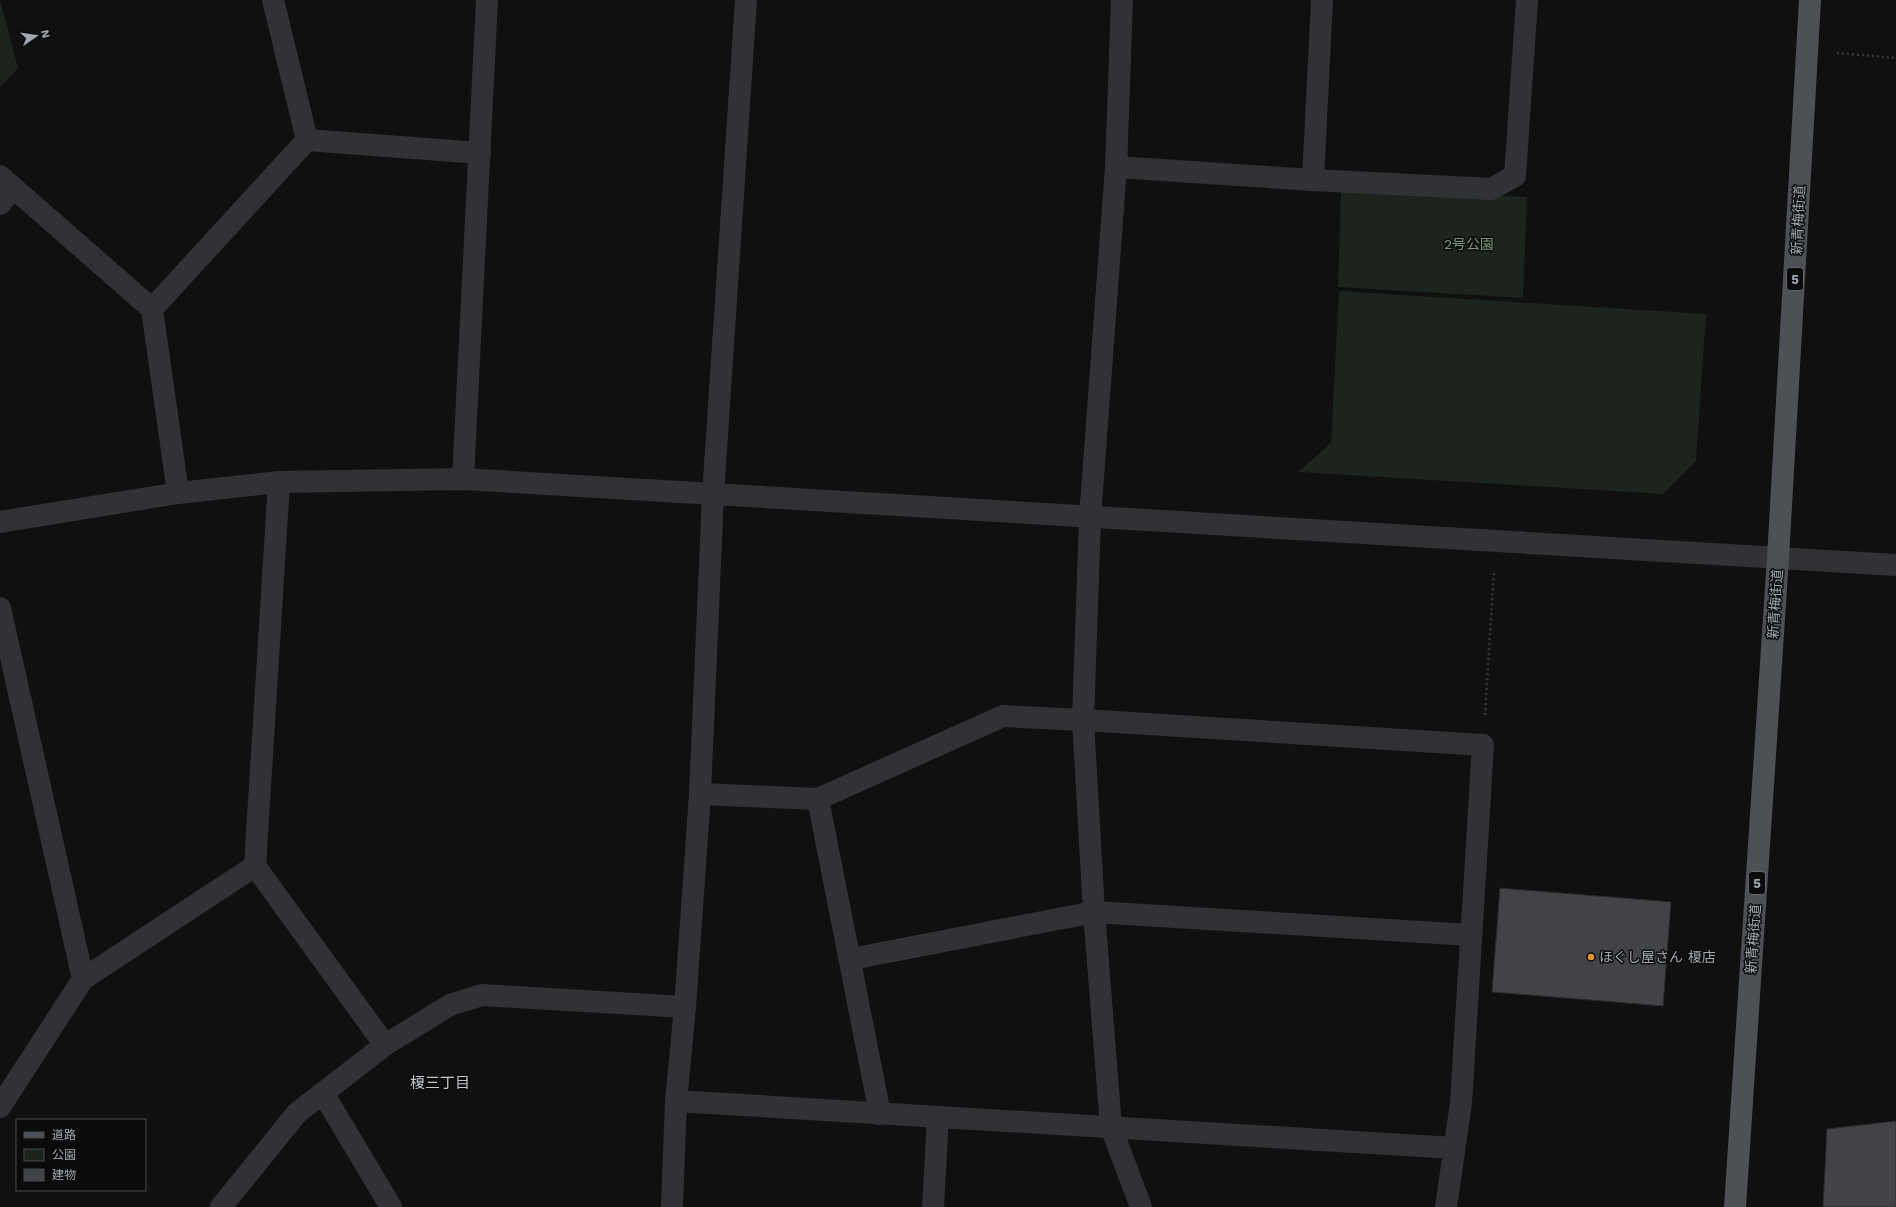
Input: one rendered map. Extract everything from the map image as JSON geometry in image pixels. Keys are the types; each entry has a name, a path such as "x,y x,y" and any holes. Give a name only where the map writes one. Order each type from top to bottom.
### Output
{"main road":[{"name":"新青梅街道","path":"1736,1207 1778,558 1810,0"}],"street":[{"path":"273,0 307,140"},
{"path":"463,479 487,0"},
{"path":"672,1207 676,1101 685,1007 700,794 713,496 746,0"},
{"path":"1122,0 1116,166 1090,518 1083,720 1094,912 1111,1126 1141,1207"},
{"path":"1313,180 1322,0"},
{"path":"1116,166 1313,180 1491,188 1515,176 1526,0"},
{"path":"307,140 480,153"},
{"path":"152,309 307,140"},
{"path":"4,189 152,309 178,492"},
{"path":"0,522 178,492 278,482 463,479 713,496 1896,565"},
{"path":"278,482 255,866 385,1046"},
{"path":"0,608 83,979"},
{"path":"700,794 818,799 1003,716 1483,745 1462,1103 1446,1207"},
{"path":"818,799 851,959 880,1114"},
{"path":"0,1107 83,979 255,866"},
{"path":"851,959 1094,912 1471,936"},
{"path":"221,1207 297,1113 385,1046 450,1005 482,995 685,1007"},
{"path":"323,1093 391,1207"},
{"path":"676,1101 880,1114 1111,1126 1454,1148"},
{"path":"933,1207 938,1117"}],"path":[{"path":"1808,50 1896,58"},
{"path":"1483,745 1495,541"}],"green space":[{"path":"0,0 18,68 0,87"},
{"name":"2号公園","path":"1341,188 1527,197 1523,298 1338,287"},
{"path":"1339,291 1706,314 1696,461 1663,494 1298,472 1331,443"}],"building":[{"path":"1500,888 1671,902 1663,1006 1492,992"},
{"path":"1896,1121 1896,1207 1823,1207 1827,1129"}],"place":[{"name":"ほぐし屋さん 榎店","path":"1591,957"}],"district":[{"name":"榎三丁目","path":"440,1083"}]}
